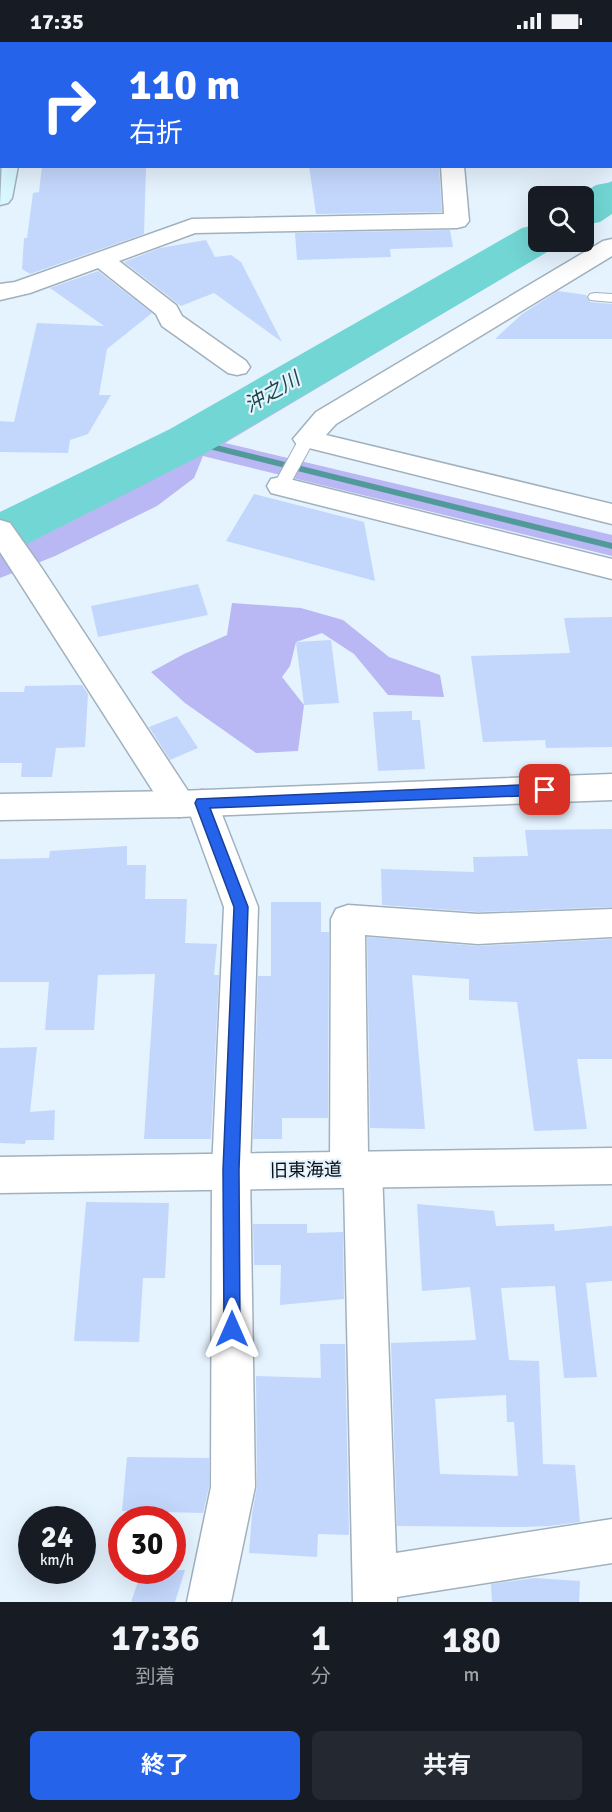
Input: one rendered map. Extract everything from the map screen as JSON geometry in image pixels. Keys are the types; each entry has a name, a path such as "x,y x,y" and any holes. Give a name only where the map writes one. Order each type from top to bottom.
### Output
{"main road":[{"path":"0,198 7,168"}],"street":[{"path":"0,292 21,288 192,226 457,221 452,168"},
{"path":"611,247 326,418 303,447 612,514"},
{"path":"102,259 166,310 171,320 237,367"},
{"path":"283,482 612,568"},
{"path":"0,530 190,803 241,907 231,1170 233,1487 209,1602"},
{"path":"0,807 190,803 612,787"},
{"path":"612,923 478,929 348,919 374,1590 612,1541"},
{"name":"旧東海道","path":"0,1175 612,1166"}],"lane":[{"path":"595,297 612,298"},
{"path":"283,482 303,447"}],"shaded area":[{"path":"612,181 612,212 594,223 594,192"},
{"path":"528,230 528,252 546,252 225,443 612,535 612,556 203,456 194,478 157,506 55,556 0,578 0,515 65,491 250,394"},
{"path":"232,603 301,608 343,620 389,657 440,675 444,697 388,695 354,654 322,633 296,642 290,666 282,677 304,705 298,751 256,753 185,703 151,672 227,635"}],"building":[{"path":"42,168 146,168 144,234 30,274 22,269 24,238 27,238 33,193 39,192"},
{"path":"309,168 439,168 442,212 316,214"},
{"path":"450,230 453,247 390,249 391,257 297,260 295,233"},
{"path":"206,240 215,257 231,255 241,262 282,342 214,293 181,306 124,262 160,248"},
{"path":"98,271 152,313 107,349 99,395 111,395 88,434 70,440 68,453 0,452 0,421 14,422 37,323 104,326 50,288"},
{"path":"558,291 586,295 590,302 612,304 612,339 495,339 522,314"},
{"path":"254,494 364,522 375,581 226,541"},
{"path":"198,584 208,615 98,637 91,606"},
{"path":"612,617 612,747 546,748 545,740 483,742 471,656 570,653 564,618"},
{"path":"331,640 339,703 304,705 296,642"},
{"path":"82,685 88,694 85,747 56,748 52,777 21,777 22,763 0,763 0,692 24,692 25,686"},
{"path":"412,711 412,720 420,720 425,769 378,771 373,712"},
{"path":"177,716 198,748 170,760 149,727"},
{"path":"612,829 612,907 478,912 382,905 381,869 474,872 473,857 528,856 525,830"},
{"path":"127,846 127,865 146,865 145,899 187,899 185,943 217,944 214,975 219,975 211,1139 144,1139 155,974 98,975 94,1030 45,1030 49,982 0,982 0,859 49,858 50,851"},
{"path":"271,902 321,902 321,932 329,932 328,1118 282,1118 282,1139 253,1139 258,976 271,976"},
{"path":"367,937 478,946 612,939 612,1059 577,1059 587,1129 534,1131 517,1002 469,1000 469,979 412,975 425,1129 370,1128"},
{"path":"37,1047 30,1112 55,1110 54,1140 26,1140 25,1144 0,1143 0,1048"},
{"path":"86,1202 169,1203 165,1278 143,1278 139,1342 74,1341"},
{"path":"417,1204 494,1211 496,1226 554,1224 555,1231 612,1226 612,1281 586,1283 597,1377 564,1378 555,1286 501,1288 509,1360 539,1361 543,1464 575,1465 580,1522 522,1527 397,1526 391,1343 476,1340 470,1287 422,1291","holes":["506,1395 507,1422 514,1422 518,1476 440,1474 435,1399"]},
{"path":"253,1224 307,1224 307,1233 343,1232 344,1299 280,1305 281,1265 254,1265"},
{"path":"320,1344 345,1344 349,1535 318,1534 317,1557 249,1553 257,1487 256,1376 321,1378"},
{"path":"127,1457 209,1458 209,1487 203,1513 186,1513 186,1506 122,1506"},
{"path":"534,1578 580,1581 579,1602 492,1602 491,1584"},
{"path":"137,1584 181,1584 175,1602 131,1602"}],"waterway":[{"name":"沖之川","path":"594,206 612,195"},
{"name":"沖之川","path":"0,535 188,441 528,244"},
{"path":"188,441 612,546"}],"route":[{"path":"232,1329 231,1170 241,907 202,803 545,790"}]}
